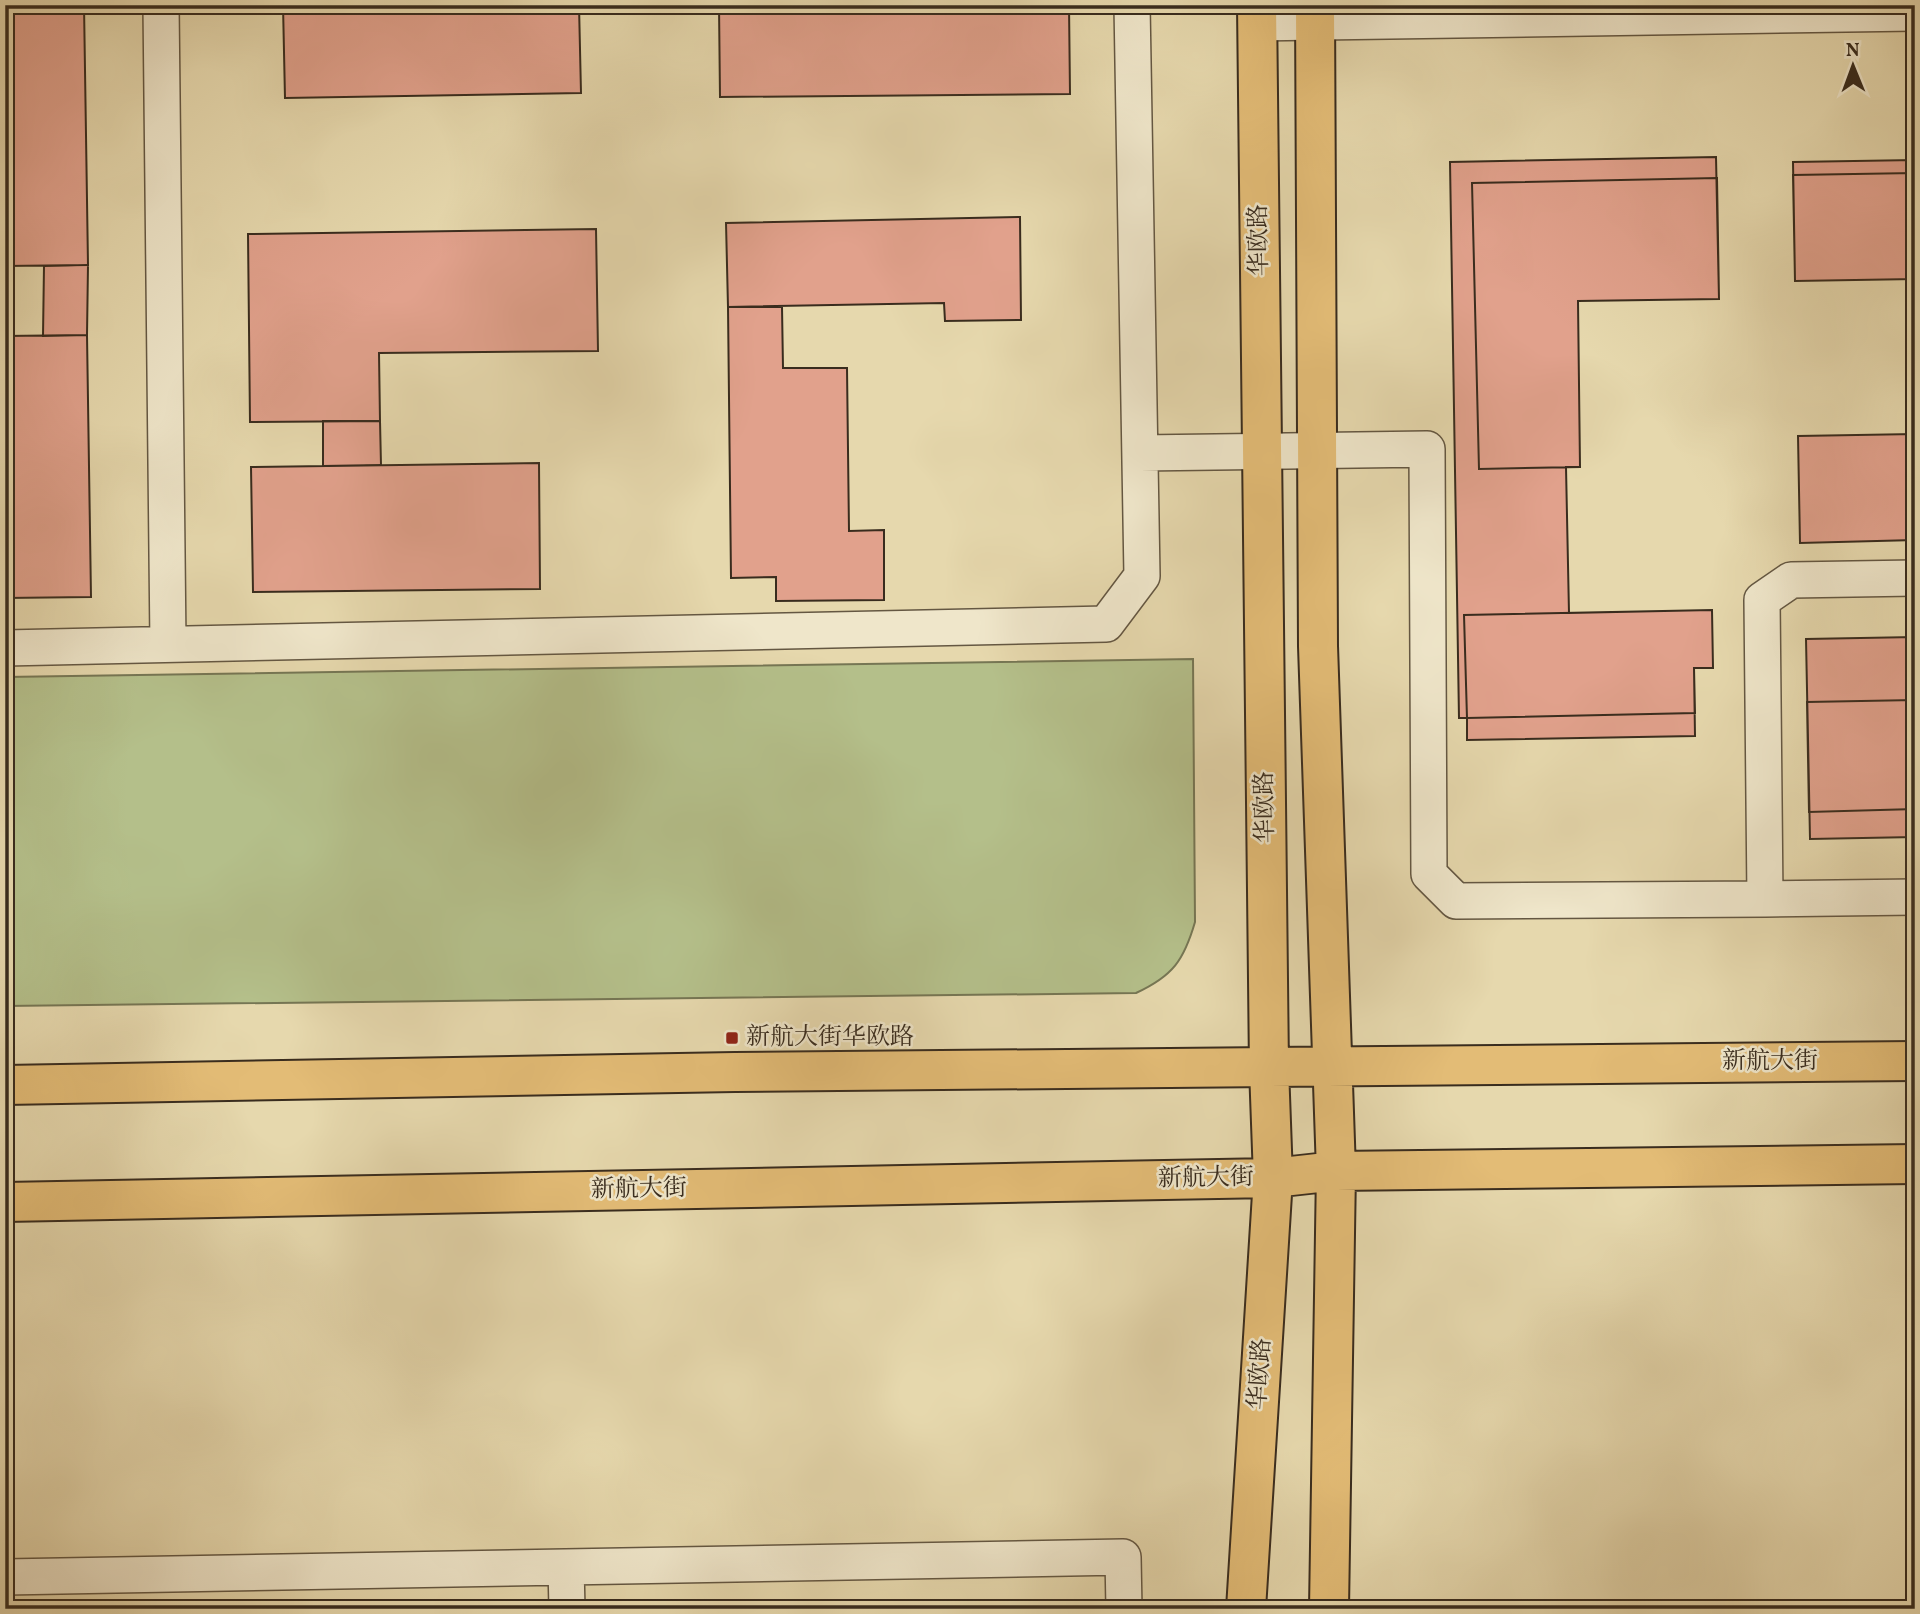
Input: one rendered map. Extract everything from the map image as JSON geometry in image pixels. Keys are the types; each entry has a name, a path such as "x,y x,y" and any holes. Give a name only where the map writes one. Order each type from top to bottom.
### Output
{"main road":[{"name":"华欧路","path":"1246,1609 1273,1178 1269,1068 1257,14"},
{"path":"1315,14 1318,646 1336,1171 1329,1609"},
{"name":"新航大街","path":"1269,1068 1332,1065 1915,1061"},
{"path":"5,1085 707,1073 1269,1068"},
{"path":"1336,1171 1915,1164"},
{"name":"新航大街","path":"5,1202 1273,1178 1336,1171"}],"street":[{"path":"161,5 168,644"},
{"path":"5,648 1106,624 1142,576 1132,5"},
{"path":"1257,14 1915,13"},
{"path":"1140,453 1427,449 1429,874 1456,901 1915,897"},
{"path":"1765,899 1762,600 1791,580 1915,578"},
{"path":"5,1577 1123,1557 1124,1609"},
{"path":"566,1567 567,1609"}],"green space":[{"path":"1193,659 1195,922 1186,947 1175,965 1159,980 1136,993 5,1006 5,677"}],"building":[{"path":"5,5 84,5 88,265 5,266"},
{"path":"283,5 579,5 581,93 285,98"},
{"path":"719,5 1069,5 1070,94 720,97"},
{"path":"1716,157 1719,299 1578,301 1580,467 1566,467 1569,613 1712,610 1713,668 1694,668 1695,736 1467,740 1467,718 1459,718 1450,162"},
{"path":"1915,160 1915,279 1795,281 1793,162"},
{"path":"1915,173 1915,279 1795,281 1793,175"},
{"path":"1717,178 1719,299 1578,301 1580,467 1479,469 1472,183"},
{"path":"1020,217 1021,320 945,321 944,303 728,307 726,223"},
{"path":"596,229 598,351 379,353 380,421 250,422 248,234"},
{"path":"88,265 87,335 43,336 44,266"},
{"path":"728,307 782,307 783,368 847,368 849,531 884,530 884,600 776,601 776,577 731,578"},
{"path":"87,335 91,597 5,598 5,336"},
{"path":"323,421 380,421 381,465 323,466"},
{"path":"1915,434 1915,540 1800,543 1798,436"},
{"path":"539,463 540,589 253,592 251,467"},
{"path":"1712,610 1713,668 1694,668 1695,713 1467,718 1464,615"},
{"path":"1915,637 1915,837 1810,839 1806,639"},
{"path":"1915,700 1915,809 1809,812 1807,702"}],"place":[{"name":"新航大街华欧路","path":"732,1038"}]}
